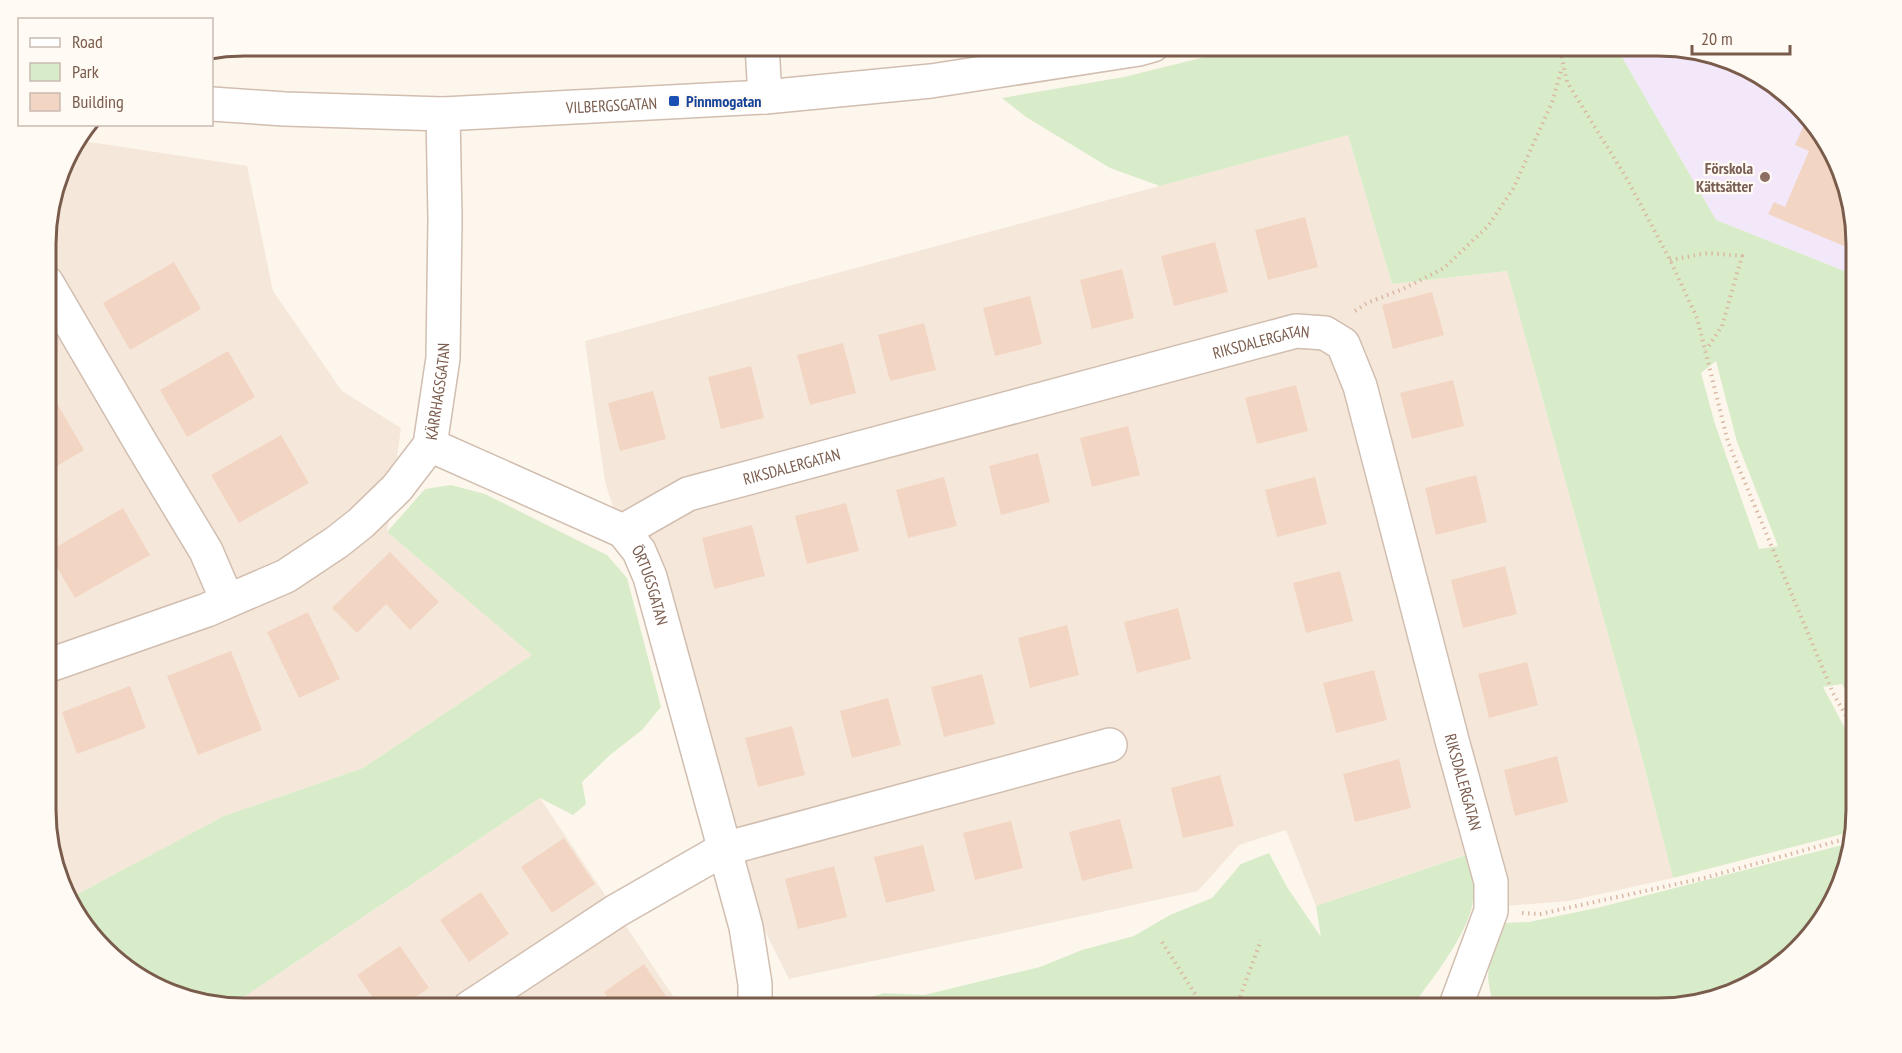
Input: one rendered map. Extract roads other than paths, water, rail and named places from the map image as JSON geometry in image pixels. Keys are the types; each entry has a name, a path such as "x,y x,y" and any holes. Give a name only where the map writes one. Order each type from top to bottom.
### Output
{"street":[{"path":"763,56 765,97"},
{"name":"VILBERGSGATAN","path":"213,104 285,109 443,114 765,97 931,81 1095,56"},
{"name":"KÄRRHAGSGATAN","path":"56,663 207,610 286,576 362,523 397,488 430,445 443,357 445,219 443,114"},
{"path":"56,298 206,550 227,600"},
{"name":"RIKSDALERGATAN","path":"622,531 688,494 1296,331 1325,333 1343,344 1360,386 1491,882 1491,911 1459,997"},
{"name":"ÖRTUGSGATAN","path":"430,445 622,531 639,551 650,577 746,927 756,998"},
{"path":"485,998 616,911 724,849 1110,745"}],"place":[{"name":"Pinnmogatan","path":"674,101"},
{"name":"Förskola Kättsätter","path":"1765,177"}]}
